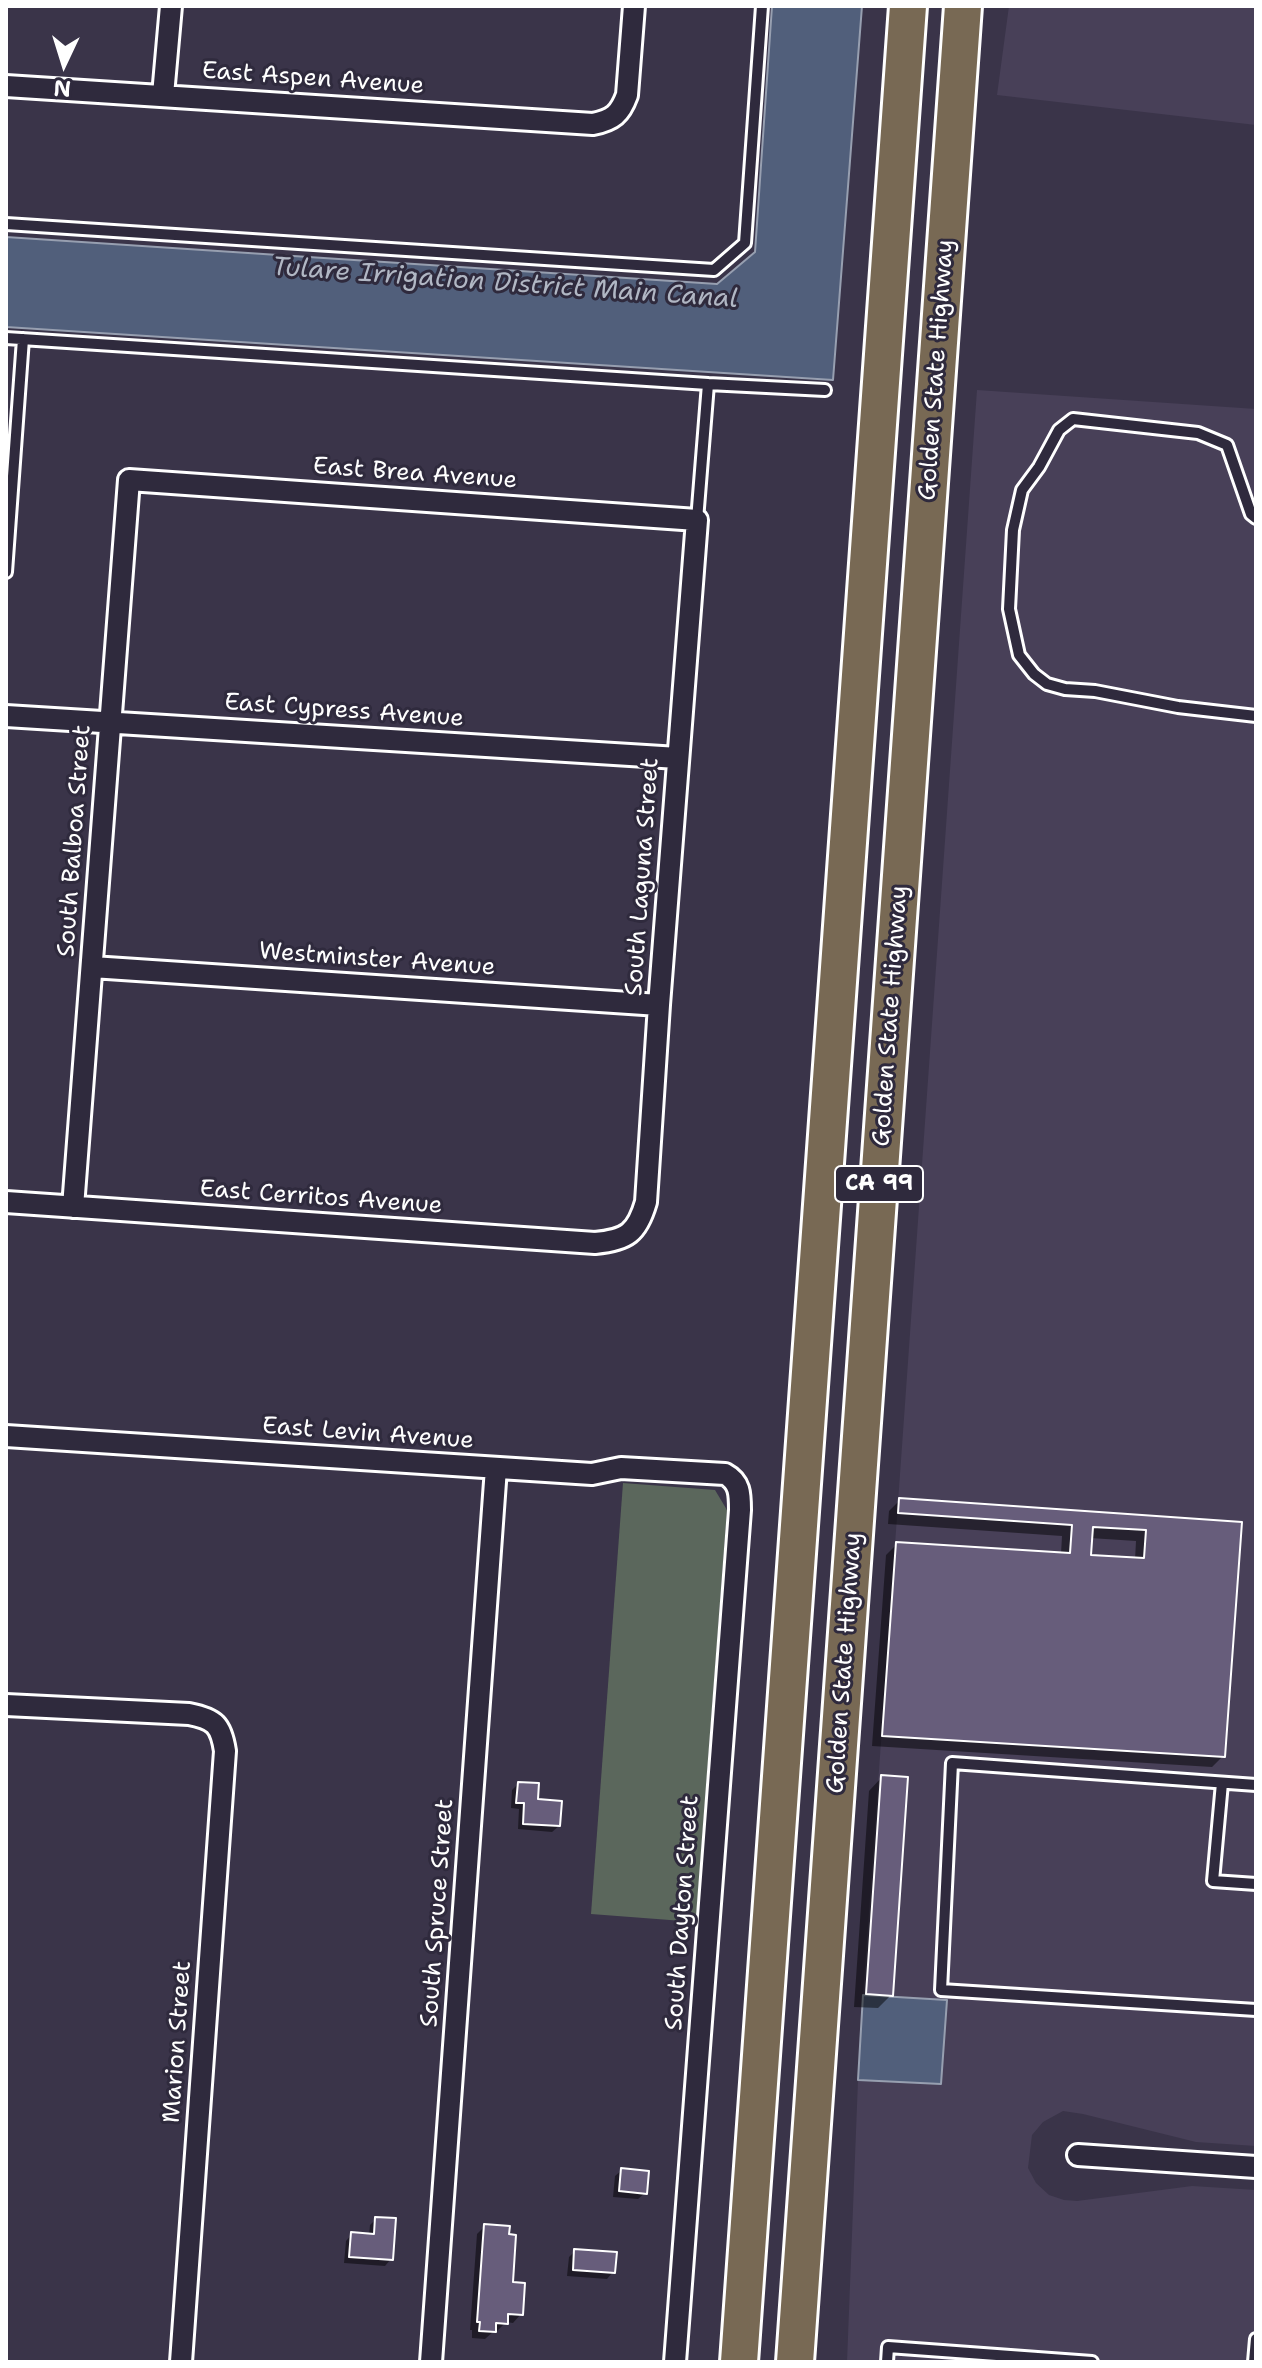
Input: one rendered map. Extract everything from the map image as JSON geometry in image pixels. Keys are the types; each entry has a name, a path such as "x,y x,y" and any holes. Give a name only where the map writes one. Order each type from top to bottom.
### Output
{"highway":[{"name":"CA 99","path":"739,2362 908,6"},
{"name":"Golden State Highway","path":"795,2362 963,6"}],"street":[{"path":"163,95 171,6"},
{"name":"East Aspen Avenue","path":"6,86 593,124 615,118 623,108 627,95 634,6"},
{"name":"East Brea Avenue","path":"129,480 697,520"},
{"name":"South Balboa Street","path":"73,1207 129,480"},
{"name":"South Laguna Street","path":"630,1234 641,1219 646,1202 697,520"},
{"name":"East Cypress Avenue","path":"6,716 678,758"},
{"name":"Westminster Avenue","path":"92,967 659,1005"},
{"name":"East Cerritos Avenue","path":"6,1202 595,1243 616,1241 630,1234"},
{"name":"East Levin Avenue","path":"6,1436 592,1474 621,1468 725,1474"},
{"name":"South Spruce Street","path":"431,2362 496,1468"},
{"name":"South Dayton Street","path":"675,2362 740,1510 738,1486 733,1478 725,1474"},
{"name":"Marion Street","path":"6,1705 189,1714 207,1717 219,1726 225,1751 181,2362"},
{"path":"1078,2155 1256,2167"}],"lane":[{"path":"6,224 714,270 745,243 762,6"},
{"path":"6,338 825,390"},
{"path":"6,572 23,339"},
{"path":"697,520 708,384"},
{"path":"1256,518 1251,514 1227,445 1198,433 1073,419 1059,430 1022,490 1013,530 1009,609 1019,655 1034,674 1047,684 1178,707 1256,716"},
{"path":"1256,1785 952,1763 941,1990 1256,2010"},
{"path":"1222,1783 1213,1881 1256,1884"},
{"path":"1254,2362 1256,2339"},
{"path":"887,2362 888,2347 960,2357 1092,2362"}],"shaded area":[{"path":"1009,6 1256,6 1256,125 997,95"},
{"path":"977,390 1256,409 1256,2146 1196,2142 1063,2111 1043,2122 1032,2135 1028,2168 1036,2183 1049,2195 1064,2200 1077,2201 1192,2186 1256,2190 1256,2362 847,2362 858,2080 940,2084 947,2001 863,1995"}],"green space":[{"path":"623,1483 715,1490 727,1510 696,1922 591,1914"}],"water":[{"name":"Tulare Irrigation District Main Canal","path":"772,6 862,6 833,380 6,327 6,237 717,284 755,252"},
{"path":"863,1995 947,2000 941,2084 858,2080"}],"building":[{"path":"899,1498 1242,1522 1225,1757 882,1736 896,1542 1070,1553 1072,1525 898,1513","holes":["1093,1527 1146,1530 1144,1558 1091,1555"]},
{"path":"881,1775 908,1777 893,1996 866,1994"},
{"path":"518,1782 539,1783 538,1799 562,1801 560,1826 523,1824 524,1803 516,1803"},
{"path":"621,2168 649,2171 647,2194 619,2191"},
{"path":"375,2217 396,2218 393,2260 349,2257 351,2232 374,2234"},
{"path":"484,2224 510,2226 509,2234 516,2235 513,2282 525,2283 523,2315 508,2314 508,2324 496,2323 496,2332 479,2331 480,2322 477,2322"},
{"path":"574,2249 617,2252 615,2273 573,2270"}]}
